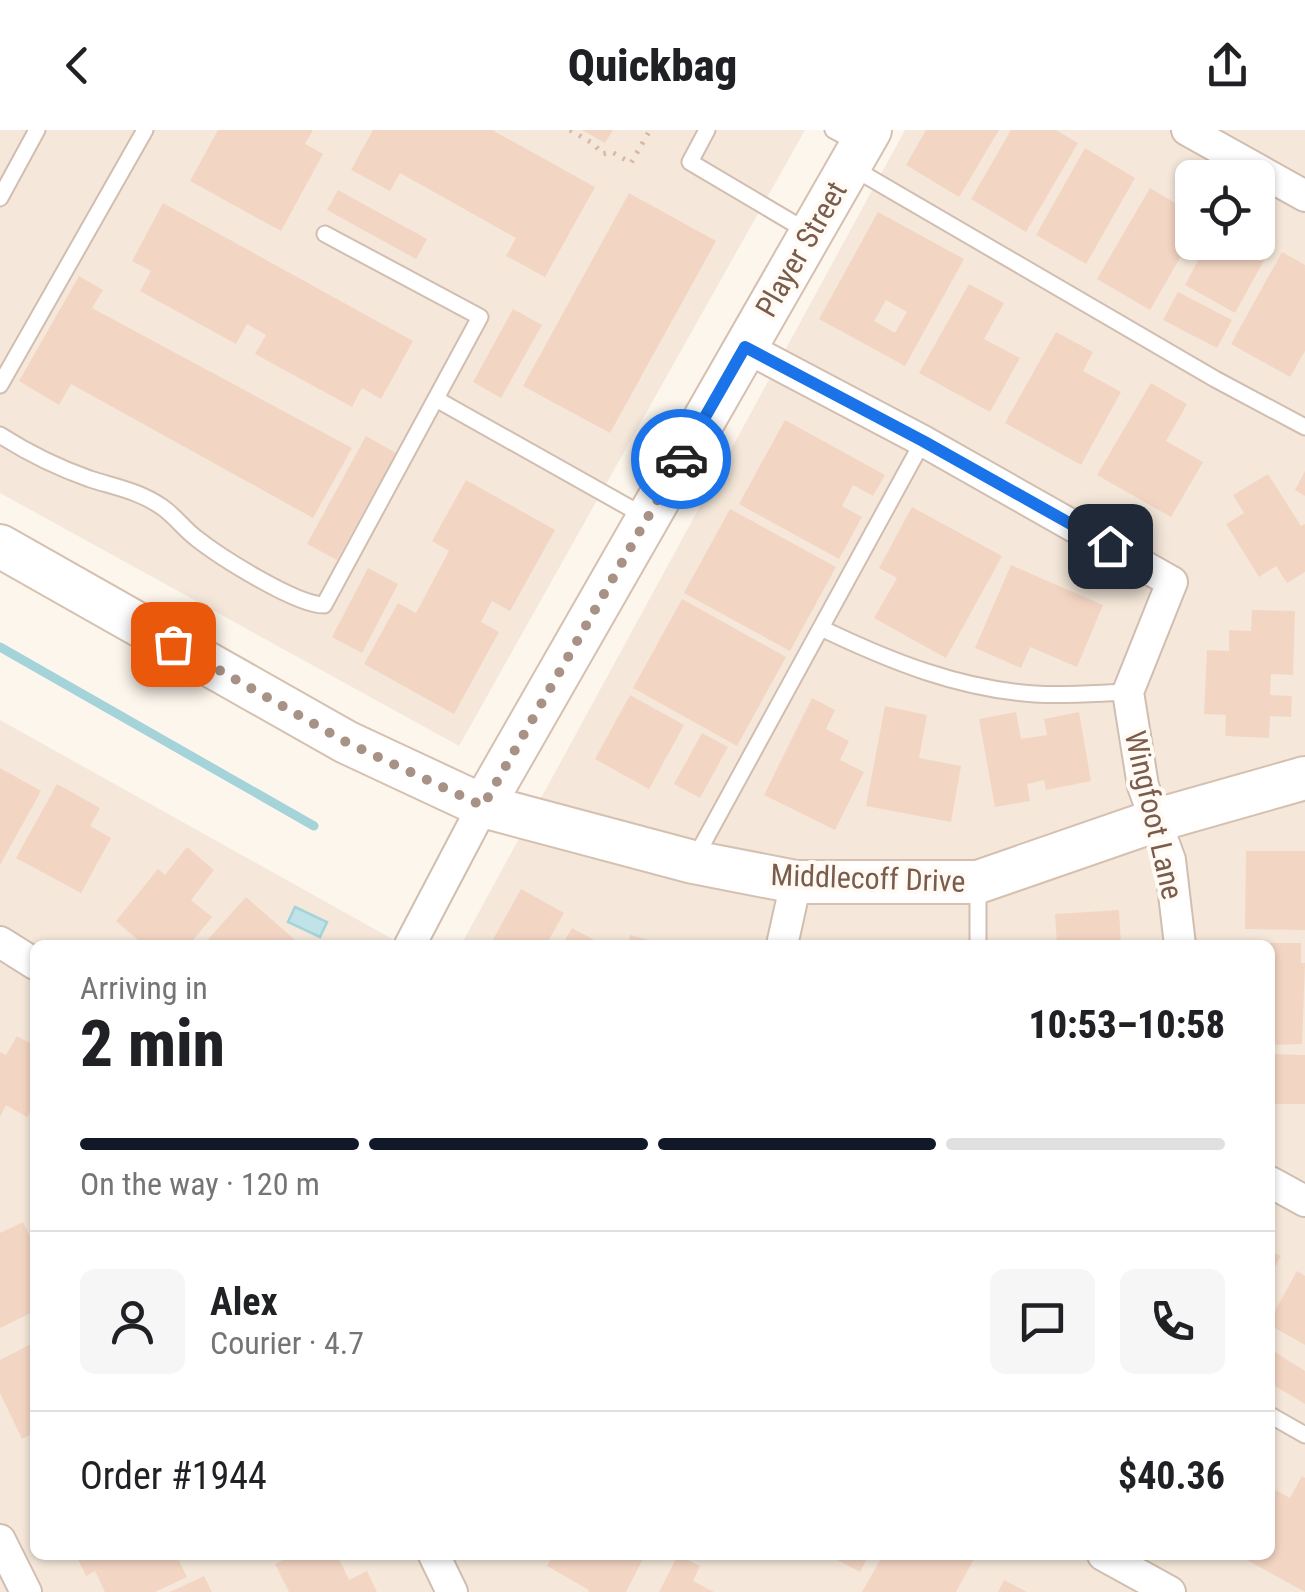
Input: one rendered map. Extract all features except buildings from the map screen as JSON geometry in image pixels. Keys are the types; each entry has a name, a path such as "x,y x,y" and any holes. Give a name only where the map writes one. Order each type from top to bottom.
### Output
{"street":[{"path":"1187,130 1305,196"},
{"name":"Player Street","path":"413,940 483,806 810,233 854,142"},
{"name":"Wingfoot Lane","path":"745,347 923,441 1172,582 1128,692 1143,786 1170,860 1179,940"},
{"name":"Middlecoff Drive","path":"0,546 346,742 483,806 693,862 796,882 978,882 1157,820 1305,778"},
{"path":"783,940 796,882"},
{"path":"0,942 30,961"},
{"path":"1275,1185 1305,1201"},
{"path":"0,1540 26,1592"},
{"path":"436,1560 452,1592"},
{"path":"1110,1560 1150,1587"}],"lane":[{"path":"0,198 37,130"},
{"path":"0,385 144,130"},
{"path":"707,130 690,162 810,233"},
{"path":"854,142 1216,379 1305,427"},
{"path":"0,435 29,453 74,472 135,492 163,508 196,538 294,598 324,605 480,317 325,234"},
{"path":"436,400 648,518"},
{"path":"693,862 923,441"},
{"path":"823,628 896,664 964,683 1035,694 1128,692"},
{"path":"978,882 978,940"},
{"path":"1275,1418 1305,1434"}],"path":[{"path":"570,130 594,144 602,154 612,152 631,163 650,130"}],"shaded area":[{"path":"0,130 805,130 459,746 0,493"},
{"path":"905,130 1305,130 1305,1592 0,1592 0,720 394,940 30,940 30,1560 1275,1560 1275,940 464,940"}],"water":[{"path":"295,907 327,922 320,937 288,922"}],"waterway":[{"path":"0,647 314,826"}],"way so far":[{"path":"173,644 346,742 483,806 681,459"}],"route":[{"path":"681,459 745,347 1110,546"}]}
